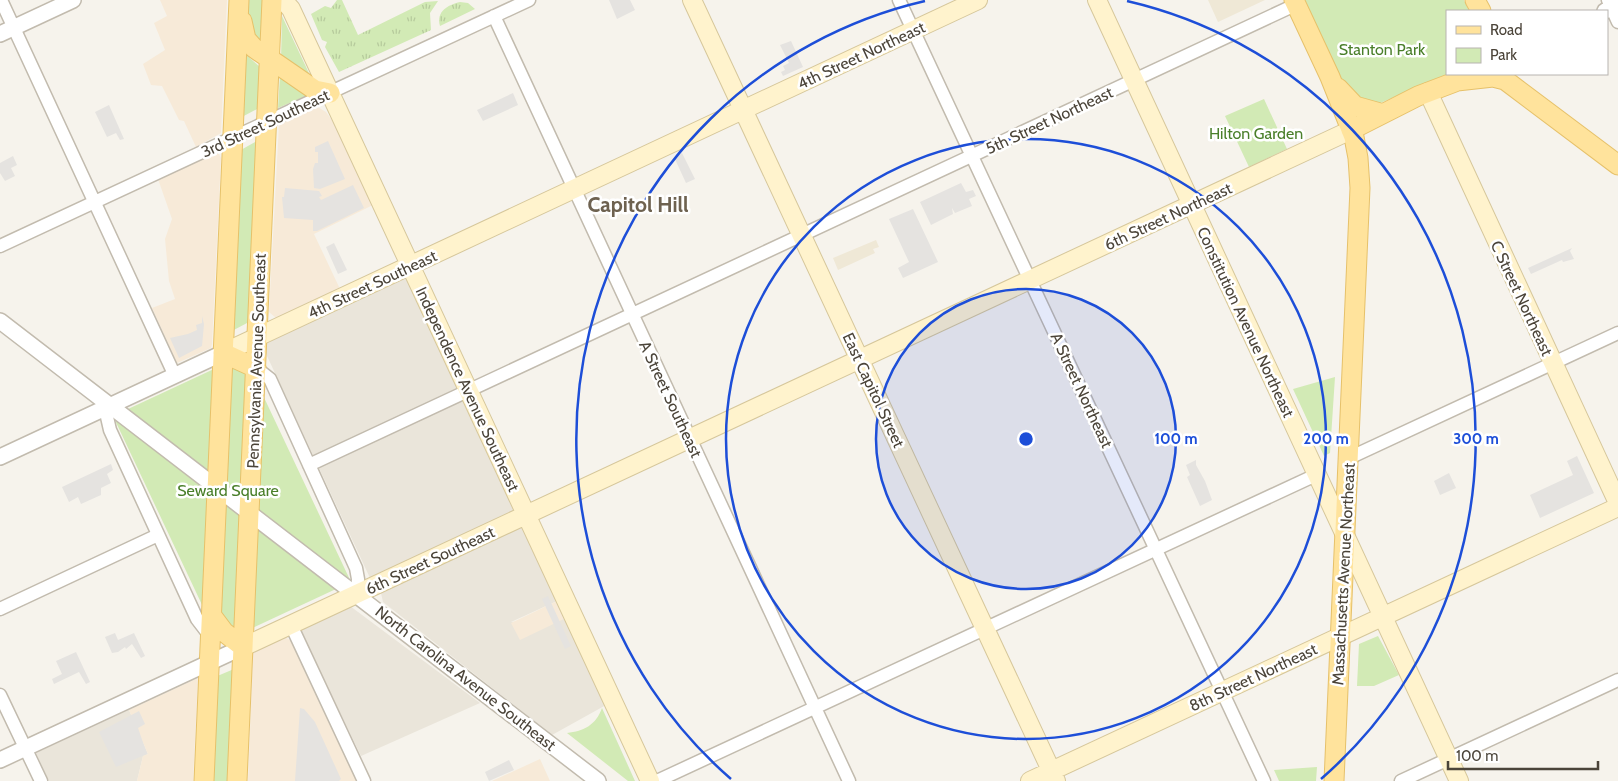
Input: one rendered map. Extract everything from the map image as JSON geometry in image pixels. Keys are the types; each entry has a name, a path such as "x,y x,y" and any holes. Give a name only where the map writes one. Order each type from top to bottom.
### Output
{"main road":[{"path":"239,0 246,39 269,58 315,90 330,93"},
{"name":"Pennsylvania Avenue Southeast","path":"204,781 239,0"},
{"name":"Pennsylvania Avenue Southeast","path":"237,781 272,0"},
{"name":"Independence Avenue Southeast","path":"283,0 291,9 650,781"},
{"name":"East Capitol Street","path":"692,0 1054,776"},
{"name":"4th Street Northeast","path":"744,110 978,0"},
{"name":"Constitution Avenue Northeast","path":"1096,0 1318,474 1382,617 1459,781"},
{"path":"1295,2 1330,77 1366,121"},
{"path":"1516,75 1618,154"},
{"path":"1330,77 1352,103 1360,108 1366,121"},
{"path":"1461,78 1493,77 1505,80 1618,165"},
{"name":"6th Street Northeast","path":"860,360 1461,78"},
{"name":"C Street Northeast","path":"1428,92 1618,503"},
{"name":"4th Street Southeast","path":"223,353 744,110"},
{"name":"Massachusetts Avenue Northeast","path":"1334,781 1360,188 1357,151 1366,121"},
{"path":"223,353 256,368"},
{"name":"6th Street Southeast","path":"243,647 860,360"},
{"name":"8th Street Northeast","path":"1030,781 1054,776 1222,691 1618,507"},
{"path":"212,616 224,632 243,647"}],"street":[{"path":"1,0 7,31 94,202 176,376"},
{"path":"7,31 73,0"},
{"name":"3rd Street Southeast","path":"0,246 529,0"},
{"name":"A Street Northeast","path":"899,0 1264,781"},
{"name":"5th Street Northeast","path":"309,465 1134,80 1295,2"},
{"name":"A Street Southeast","path":"494,16 849,781"},
{"name":"North Carolina Avenue Southeast","path":"0,321 598,781"},
{"path":"1349,458 1618,333"},
{"name":"4th Street Southeast","path":"0,457 223,353"},
{"path":"256,368 270,380 356,568 358,579 356,594"},
{"path":"110,406 107,417 108,425 197,619 210,636"},
{"path":"657,781 1318,474"},
{"path":"0,609 158,535"},
{"path":"291,625 364,781"},
{"name":"6th Street Southeast","path":"0,760 243,647"},
{"path":"1401,781 1618,680"},
{"path":"0,694 40,781"}],"shaded area":[{"path":"160,0 227,0 221,133 196,147 184,121 179,120 162,86 151,85 143,64 165,50 154,23 167,16"},
{"path":"609,0 630,0 635,10 617,19"},
{"path":"1208,0 1265,0 1218,22"},
{"path":"791,41 803,67 783,76 781,72 785,70 783,66 789,63 780,45"},
{"path":"513,93 518,105 483,121 477,110"},
{"path":"109,105 124,139 120,140 116,133 107,137 95,112"},
{"path":"316,106 326,112 337,127 373,205 314,234 340,289 276,318 269,312 279,124"},
{"path":"328,141 345,179 320,189 314,188 313,169 315,163 318,163 318,152 315,152 315,147"},
{"path":"682,153 695,179 686,183 674,157"},
{"path":"213,154 219,154 221,158 212,344 211,348 177,363 152,308 175,299 169,281 165,239 172,219 158,179"},
{"path":"13,156 17,165 11,168 15,176 5,181 0,173 0,163"},
{"path":"961,183 966,192 973,190 976,196 969,199 972,206 955,213 952,208 953,214 931,225 920,202"},
{"path":"353,185 364,208 317,231 313,231 313,220 284,218 282,197 284,197 285,188 319,191 322,196 319,197 321,200"},
{"path":"913,209 938,262 903,278 898,268 909,262 889,219"},
{"path":"876,240 879,247 873,249 875,253 838,270 833,258"},
{"path":"334,243 347,270 338,274 326,247"},
{"path":"1572,248 1570,251 1574,259 1563,262 1562,260 1531,274 1528,268"},
{"path":"406,275 517,512 370,578 261,343"},
{"path":"202,316 204,324 202,346 179,358 170,338 197,330 196,325 202,323"},
{"path":"1577,456 1594,493 1540,518 1530,495 1573,475 1567,461"},
{"path":"1196,460 1196,465 1205,481 1212,500 1200,506 1187,477 1190,475 1186,465"},
{"path":"111,464 113,470 107,474 111,483 101,488 101,495 81,504 78,497 69,502 62,487"},
{"path":"1449,473 1456,488 1440,495 1434,481"},
{"path":"523,525 557,601 511,622 566,618 606,705 552,735 383,602 381,593"},
{"path":"548,596 571,646 565,649 542,599"},
{"path":"557,601 566,618 520,640 511,623"},
{"path":"350,606 480,703 361,756 300,630"},
{"path":"115,633 118,640 134,633 145,656 141,658 132,644 126,649 125,647 118,652 112,653 105,637"},
{"path":"284,636 295,644 357,781 248,781 253,652"},
{"path":"76,652 90,682 86,684 79,672 54,684 52,679 62,674 56,661"},
{"path":"198,678 193,781 137,781 143,756 148,754 129,710"},
{"path":"300,708 304,709 315,722 341,779 339,781 295,781"},
{"path":"129,710 148,754 143,756 137,781 49,781 36,753"},
{"path":"139,711 145,724 138,728 147,754 116,767 99,732"},
{"path":"540,759 550,781 492,781"},
{"path":"509,760 514,770 489,781 485,772"}],"green space":[{"path":"248,0 265,0 263,43 258,43 247,21"},
{"path":"337,0 342,0 358,35 425,2 438,1 430,13 431,30 339,72 325,47 327,42 322,40 311,14 325,6 331,8"},
{"name":"Stanton Park","path":"1305,0 1464,0 1469,10 1446,10 1446,74 1378,104 1369,103 1346,89"},
{"path":"460,2 468,3 475,9 440,26 441,13 447,7"},
{"path":"282,16 316,88 281,60"},
{"path":"243,52 260,67 259,108 240,118"},
{"path":"280,75 308,95 278,108"},
{"name":"Hilton Garden","path":"1264,99 1287,149 1249,167 1225,116"},
{"path":"257,141 249,322 230,332 239,151"},
{"name":"Seward Square","path":"244,355 351,582 220,643 113,416"},
{"path":"1335,377 1330,453 1324,456 1293,389"},
{"path":"1378,636 1399,675 1374,686 1357,686 1359,644"},
{"path":"234,669 229,781 210,781 215,677"},
{"path":"602,708 635,781 628,781 567,733 579,731 589,726 596,719"},
{"path":"1317,767 1316,781 1279,781 1274,770"}],"district":[{"name":"Capitol Hill","path":"638,205"}]}
